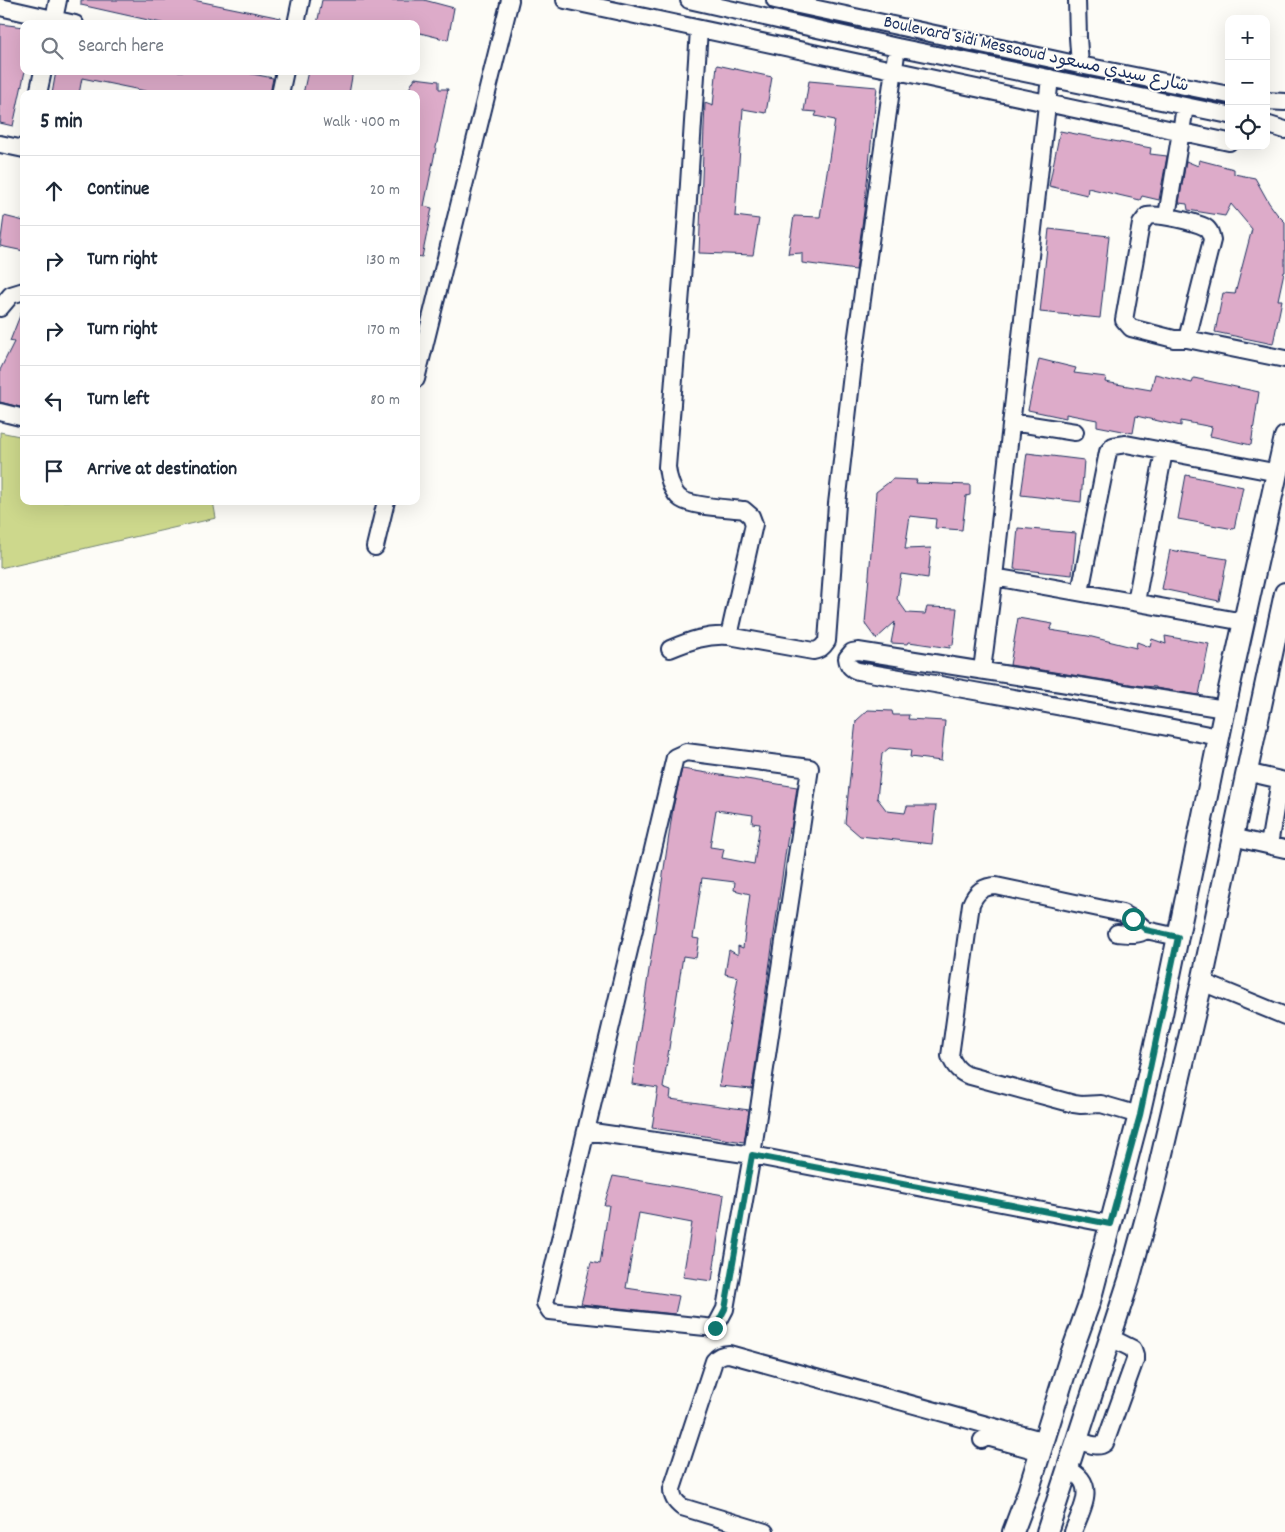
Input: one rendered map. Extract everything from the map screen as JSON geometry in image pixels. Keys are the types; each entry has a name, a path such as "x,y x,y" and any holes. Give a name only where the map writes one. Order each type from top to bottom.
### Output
{"main road":[{"path":"1013,1532 1043,1447 1071,1354 1090,1301 1140,1115 1225,709 1285,437"},
{"path":"1048,1532 1129,1280 1154,1188 1202,982 1285,592"}],"street":[{"path":"54,20 58,0"},
{"path":"297,20 301,0"},
{"path":"420,363 510,0"},
{"path":"565,0 1225,141"},
{"path":"678,24 682,0"},
{"name":"Boulevard Sidi Messaoud شارع سيدي مسعود","path":"689,0 897,46 1225,114"},
{"name":"Boulevard Sidi Messaoud شارع سيدي مسعود","path":"775,0 1225,94"},
{"path":"1078,0 1080,65"},
{"path":"0,8 46,20"},
{"path":"699,29 667,467 671,484 681,499 695,504 744,510 751,516 754,524 729,636"},
{"path":"670,649 692,639 721,635 813,652 824,647 827,641 837,504 854,357 897,46"},
{"path":"39,90 41,75"},
{"path":"281,90 284,75"},
{"path":"982,670 1012,422 1050,78"},
{"path":"1270,101 1285,102"},
{"path":"1167,216 1185,107"},
{"path":"0,144 20,149"},
{"path":"1187,339 1212,240 1210,232 1205,227 1153,214 1147,216 1141,224 1124,320 1131,328 1174,339 1187,339 1285,359"},
{"path":"0,308 11,295 20,292"},
{"path":"0,412 20,417"},
{"path":"1012,422 1075,432"},
{"path":"1080,592 1108,452 1113,446 1126,444 1278,473"},
{"path":"1136,602 1164,451"},
{"path":"375,547 385,505"},
{"path":"994,577 1244,622"},
{"path":"1219,738 962,688 858,671 848,665 847,658 852,652 858,651 1225,709"},
{"path":"962,688 965,667"},
{"path":"1123,718 1128,693"},
{"path":"686,752 810,768 752,1155 725,1309 715,1328 550,1311 546,1304 675,757 686,752"},
{"path":"1246,772 1283,781 1268,846"},
{"path":"1232,837 1285,849"},
{"path":"1140,1115 1101,1104 1081,1106 967,1075 955,1066 950,1056 971,904 976,894 981,890 996,886 1122,913 1146,930 1178,937"},
{"path":"1117,933 1138,934 1146,930"},
{"path":"1202,982 1285,1016"},
{"path":"586,1132 752,1155 1110,1224"},
{"path":"1078,1440 1097,1446 1106,1443 1134,1360 1133,1349 1111,1338"},
{"path":"765,1532 682,1507 672,1493 714,1361 724,1354 1043,1447"},
{"path":"982,1440 987,1436 1043,1447"},
{"path":"1069,1469 1080,1477 1086,1490 1085,1499 1073,1532"}],"green space":[{"path":"0,432 20,436 20,505 214,505 216,518 0,568"}],"building":[{"path":"81,0 193,0 281,18 281,20 148,20 81,5"},
{"path":"322,0 424,0 454,8 448,40 420,33 420,20 318,20"},
{"path":"0,24 20,26 20,75 24,75 13,126 0,123"},
{"path":"717,65 772,77 766,113 743,109 735,216 759,219 753,255 699,253 705,103 713,106"},
{"path":"55,75 258,75 273,78 271,90 140,90 82,78 80,90 53,90"},
{"path":"307,75 352,75 350,90 304,90"},
{"path":"415,78 439,81 439,89 448,89 424,206 432,208 422,257 420,257 420,90 408,90"},
{"path":"809,81 877,87 856,270 802,263 802,253 788,254 794,216 820,217 835,120 815,116 817,112 804,111"},
{"path":"1060,131 1151,148 1150,154 1167,156 1159,200 1142,196 1140,200 1088,188 1087,195 1049,186"},
{"path":"1199,160 1234,169 1234,174 1255,178 1269,203 1285,222 1285,272 1278,300 1282,300 1273,344 1215,332 1223,293 1235,294 1252,229 1231,204 1225,216 1188,210 1187,204 1179,203 1186,161 1198,166"},
{"path":"4,216 20,220 20,250 0,246"},
{"path":"1049,229 1109,236 1100,318 1040,312"},
{"path":"20,316 20,407 0,402 0,370 14,342 10,341"},
{"path":"1039,359 1076,368 1074,373 1106,377 1105,382 1151,390 1155,374 1192,383 1194,378 1259,392 1251,445 1210,436 1212,427 1181,421 1181,426 1136,416 1133,433 1097,426 1097,420 1066,414 1066,418 1028,410"},
{"path":"1027,453 1084,460 1081,502 1021,495"},
{"path":"1186,475 1243,487 1234,529 1178,519"},
{"path":"893,479 917,480 916,483 970,485 970,495 966,496 962,530 935,528 936,519 910,516 905,549 931,548 928,578 901,574 897,599 907,613 925,614 927,607 957,608 953,645 950,645 950,648 909,642 908,644 891,643 895,622 876,639 865,624 876,492"},
{"path":"1018,528 1076,533 1072,575 1014,569"},
{"path":"1170,550 1227,559 1219,601 1162,589"},
{"path":"1018,618 1053,624 1050,630 1088,636 1136,648 1137,642 1150,647 1152,639 1166,644 1165,636 1209,644 1199,695 1010,665"},
{"path":"868,710 892,711 893,715 909,715 908,719 945,721 941,761 910,757 911,750 889,748 882,754 877,798 887,811 905,813 907,806 936,806 932,844 860,836 845,823 856,721"},
{"path":"682,769 797,787 791,829 789,828 752,1089 719,1086 738,977 725,974 729,950 738,955 738,946 743,948 750,894 734,890 735,882 702,878 693,938 699,939 696,958 683,956 663,1088 671,1091 670,1099 749,1110 744,1142 652,1128 658,1088 632,1084 673,808","holes":["716,810 753,815 752,823 760,824 754,864 722,858 724,849 710,847"]},
{"path":"613,1176 724,1195 712,1281 683,1277 692,1223 639,1213 626,1288 679,1296 675,1314 581,1304 591,1262 600,1264 609,1205 604,1205"}],"route":[{"path":"715,1328 725,1309 752,1155 1110,1224 1140,1115 1178,937 1146,930 1133,919"}]}
